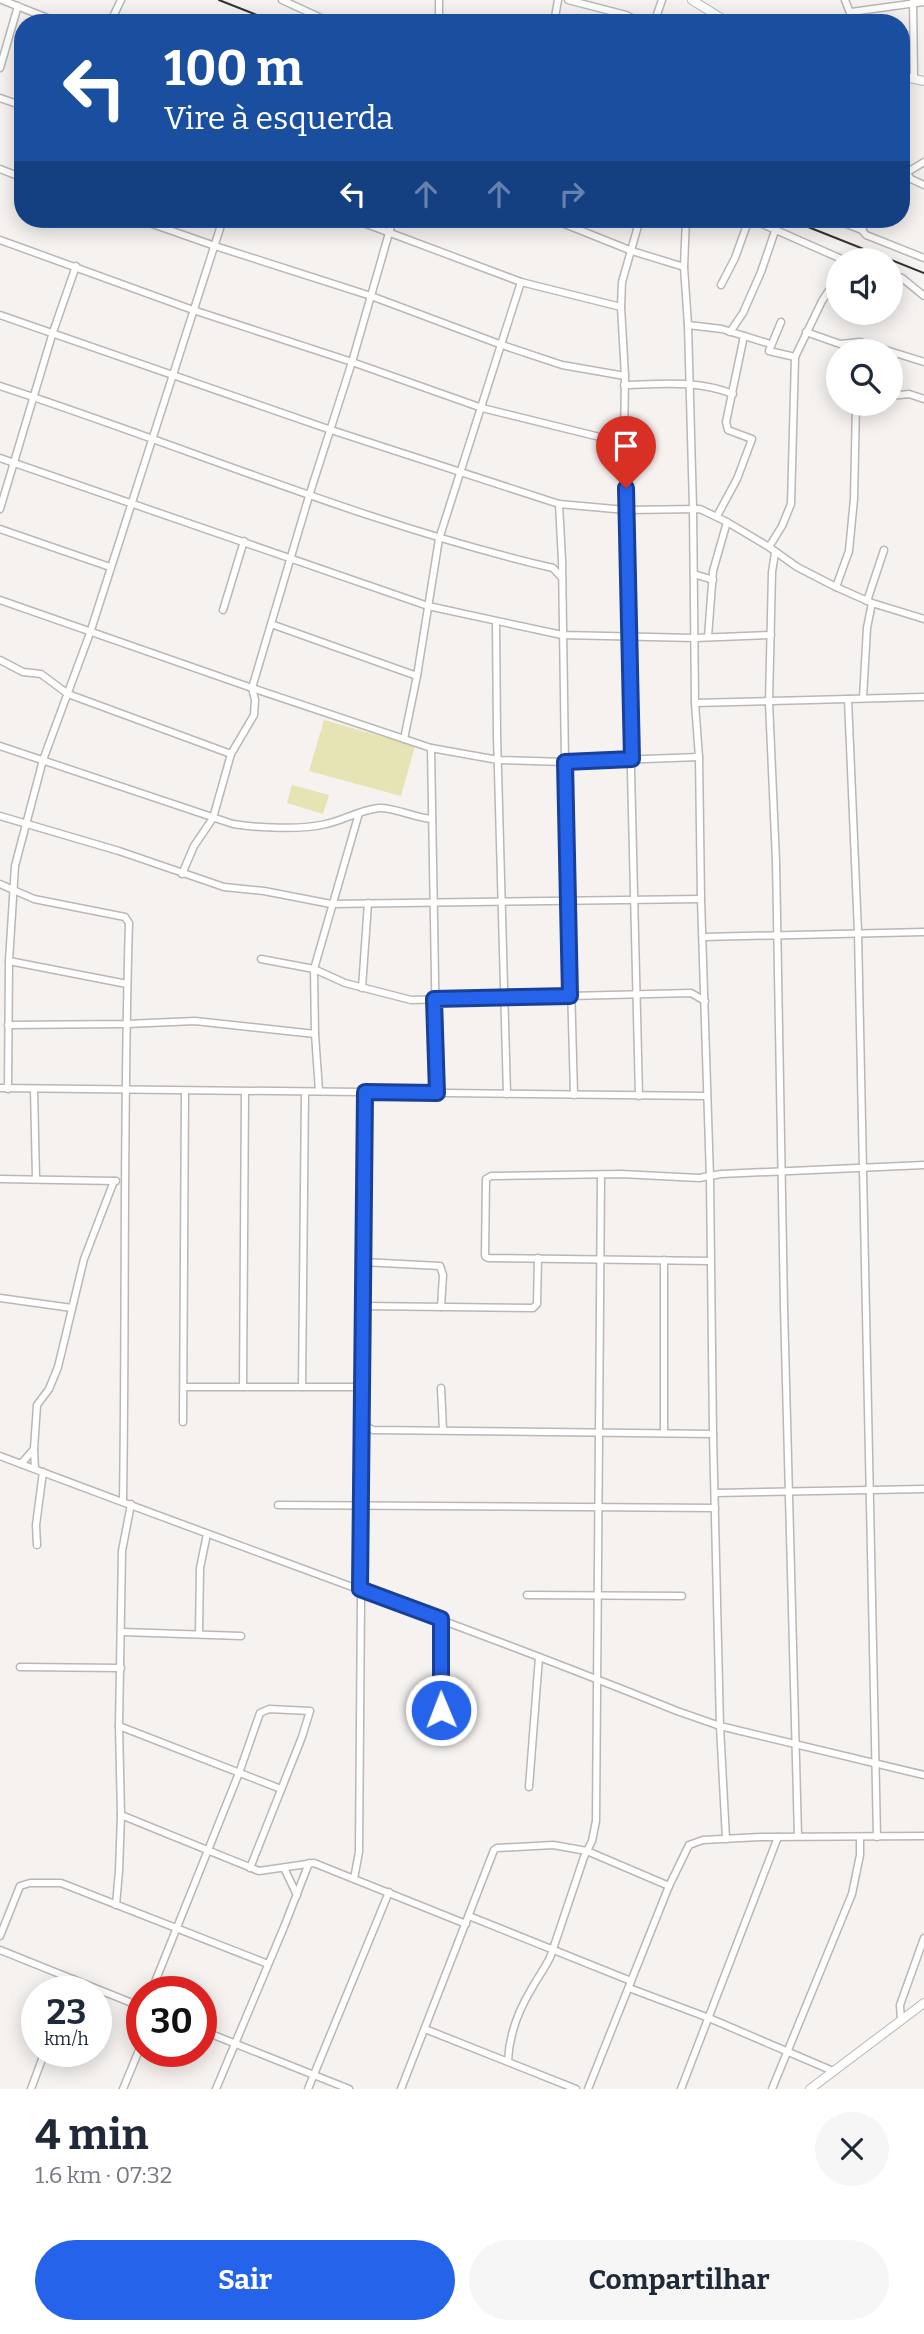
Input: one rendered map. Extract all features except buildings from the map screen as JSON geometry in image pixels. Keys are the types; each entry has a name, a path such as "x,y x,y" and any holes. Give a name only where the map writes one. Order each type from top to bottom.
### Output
{"main road":[{"path":"692,0 715,14"},
{"path":"910,77 924,81"},
{"path":"810,2089 924,2003"}],"street":[{"path":"2,0 38,14"},
{"path":"282,0 312,14"},
{"path":"568,0 622,14"},
{"path":"845,0 851,12 913,1 924,2"},
{"path":"871,0 872,9"},
{"path":"913,1 914,78"},
{"path":"16,14 18,6"},
{"path":"0,68 14,20"},
{"path":"164,228 371,296 562,365 625,376"},
{"path":"220,228 90,633 43,760 25,825 15,866 4,1088 707,1096"},
{"path":"381,228 522,282 621,307"},
{"path":"182,874 194,846 213,818 231,754 254,715 255,700 251,688 391,228"},
{"path":"574,228 632,251 684,267"},
{"path":"638,228 622,282 621,307 625,376 624,443 639,1096"},
{"path":"686,228 684,267 693,508 695,703 699,757 710,1178 720,1726 726,1839"},
{"path":"721,285 747,228"},
{"path":"769,228 826,253"},
{"path":"857,228 866,235 924,258"},
{"path":"730,331 743,313 775,231"},
{"path":"0,240 194,310 482,408 624,443"},
{"path":"0,509 75,266"},
{"path":"903,279 924,296"},
{"path":"404,739 439,539 522,282"},
{"path":"798,1836 769,702 772,550 791,504 795,358 826,295"},
{"path":"0,314 331,430 559,504 626,510 693,508 717,516 836,587 869,602 924,620"},
{"path":"781,322 769,352 795,358"},
{"path":"688,325 711,326 770,344"},
{"path":"806,332 826,339"},
{"path":"717,516 737,480 752,439 727,428 726,422 744,335"},
{"path":"903,357 924,362"},
{"path":"624,385 689,383 733,394"},
{"path":"0,386 309,496 439,539 553,568 562,578"},
{"path":"903,395 924,399"},
{"path":"836,587 849,551 854,499 856,416"},
{"path":"0,458 428,606 496,622 562,635 695,638 771,635"},
{"path":"559,504 574,1095"},
{"path":"708,637 716,557 727,522"},
{"path":"0,529 110,567"},
{"path":"223,610 244,541"},
{"path":"863,698 869,602 884,550"},
{"path":"553,568 562,560"},
{"path":"694,574 713,580"},
{"path":"0,600 432,748 498,760 565,762 699,757"},
{"path":"496,622 507,1094"},
{"path":"271,624 417,676"},
{"path":"0,660 23,672 41,674 68,694 231,754"},
{"path":"695,703 924,697"},
{"path":"848,699 858,932 877,1837"},
{"path":"0,746 213,818 254,827 309,827 387,808 414,817 432,819"},
{"path":"432,748 432,902 437,1093"},
{"path":"319,1091 314,969 359,813"},
{"path":"0,816 119,851 224,887 331,904 701,899"},
{"path":"0,884 34,899 128,919 123,1501"},
{"path":"362,988 368,903"},
{"path":"703,937 924,932"},
{"path":"261,959 314,969 362,988 411,1000 691,993 705,988"},
{"path":"9,961 127,984"},
{"path":"691,993 705,1001"},
{"path":"8,1025 208,1021 315,1034"},
{"path":"34,1089 36,1178"},
{"path":"183,1422 185,1091"},
{"path":"243,1387 246,1092"},
{"path":"302,1387 305,1092"},
{"path":"354,1879 359,1852 365,1092"},
{"path":"710,1261 486,1257 487,1177 621,1174 710,1178 721,1174 924,1165"},
{"path":"508,2061 513,2027 544,1970 593,1838 596,1821 601,1175"},
{"path":"0,1179 125,1181"},
{"path":"35,1469 37,1405 56,1374 84,1259 114,1181"},
{"path":"363,1306 533,1308 537,1304 538,1258"},
{"path":"664,1260 664,1433"},
{"path":"363,1262 440,1266 443,1275 441,1307"},
{"path":"0,1298 72,1308"},
{"path":"184,1387 363,1387"},
{"path":"441,1388 443,1430"},
{"path":"361,1424 373,1430"},
{"path":"361,1435 373,1430 713,1434"},
{"path":"21,1464 34,1449"},
{"path":"0,1456 441,1619 720,1726 924,1775"},
{"path":"37,1545 36,1525 43,1472"},
{"path":"715,1493 924,1489"},
{"path":"116,1905 121,1815 119,1726 122,1551 131,1504"},
{"path":"278,1505 715,1508"},
{"path":"199,1634 200,1568 206,1534"},
{"path":"527,1595 682,1595"},
{"path":"441,1619 441,1710"},
{"path":"122,1632 241,1636"},
{"path":"529,1787 539,1657"},
{"path":"20,1667 121,1668"},
{"path":"157,1976 240,1773 260,1713 269,1709 310,1711 250,1868"},
{"path":"119,1726 281,1789"},
{"path":"121,1815 250,1868 269,1872 309,1863 552,1949 833,2071"},
{"path":"589,2089 669,1886 689,1845 703,1840 798,1836 924,1836"},
{"path":"681,2089 778,1837"},
{"path":"772,2089 852,1894 860,1855 860,1838"},
{"path":"401,2089 489,1856 497,1848 553,1845 587,1851 669,1886"},
{"path":"216,2089 309,1863"},
{"path":"284,1868 297,1895"},
{"path":"0,1936 17,1890 23,1884 61,1883 268,1964"},
{"path":"308,2089 389,1892"},
{"path":"901,2020 900,2005 924,1938"},
{"path":"0,1950 65,1976"},
{"path":"425,2029 576,2089"},
{"path":"217,2036 349,2089"},
{"path":"499,2058 509,2046"},
{"path":"30,2089 39,2067"},
{"path":"123,2089 132,2067"}],"shaded area":[{"path":"324,720 415,746 401,796 309,771"},
{"path":"292,785 329,795 323,814 287,803"}],"railway":[{"path":"219,0 254,14"},
{"path":"811,228 924,273"}],"route":[{"path":"441,1710 441,1619 360,1589 365,1092 437,1093 434,999 570,996 565,762 632,759 626,488"}]}
